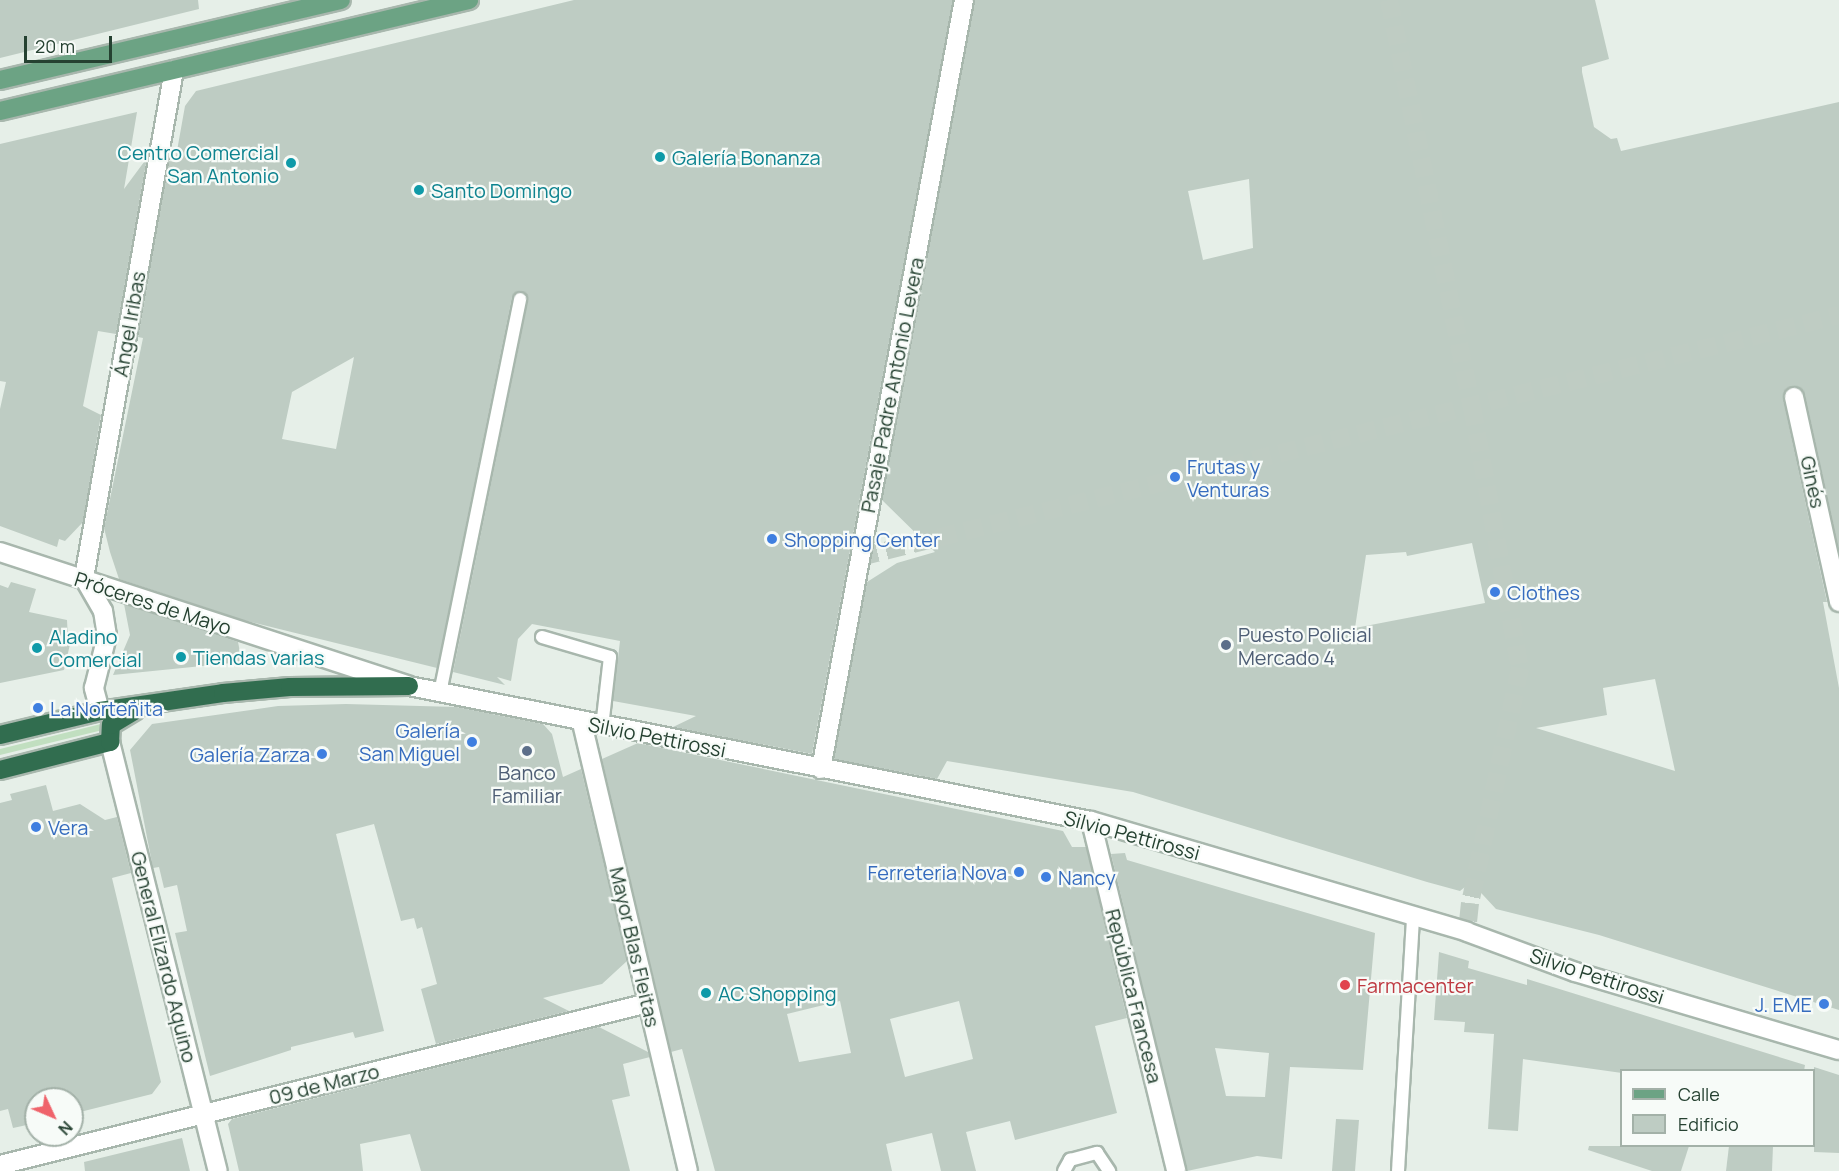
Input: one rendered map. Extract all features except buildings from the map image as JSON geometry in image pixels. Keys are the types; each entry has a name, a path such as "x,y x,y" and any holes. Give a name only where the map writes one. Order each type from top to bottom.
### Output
{"highway":[{"path":"0,735 100,711 144,704 290,687 409,686"},
{"path":"0,770 110,742 111,725 144,704"}],"main road":[{"path":"0,81 341,0"},
{"path":"0,111 469,0"}],"street":[{"name":"Pasaje Padre Antonio Levera","path":"820,769 964,0"},
{"name":"Ángel Iribas","path":"84,579 174,70"},
{"name":"Ginés","path":"1794,397 1839,602"},
{"name":"Próceres de Mayo","path":"0,552 409,686"},
{"path":"84,579 103,611 107,636 102,663 95,676 100,711"},
{"name":"Silvio Pettirossi","path":"409,686 582,723 1091,822 1413,916 1575,972 1839,1050"},
{"name":"Mayor Blas Fleitas","path":"582,723 688,1171"},
{"name":"General Elizardo Aquino","path":"110,742 219,1171"},
{"name":"República Francesa","path":"1091,822 1176,1171"},
{"name":"09 de Marzo","path":"0,1165 648,1003"}],"lane":[{"path":"440,693 520,299"},
{"path":"542,637 610,657 603,727"},
{"path":"1398,1171 1413,916"},
{"path":"1064,1171 1070,1161 1097,1153 1110,1171"}],"green space":[{"path":"109,722 111,728 0,755 0,749"}],"tunnel":[{"path":"1389,0 1472,407 1520,668 1470,903 1467,932"},
{"path":"860,557 1839,315"}],"place":[{"name":"Galería Bonanza","path":"660,157"},
{"name":"Centro Comercial San Antonio","path":"291,163"},
{"name":"Santo Domingo","path":"419,190"},
{"name":"Frutas y Venturas","path":"1175,477"},
{"name":"Shopping Center","path":"772,539"},
{"name":"Clothes","path":"1495,592"},
{"name":"Puesto Policial Mercado 4","path":"1226,645"},
{"name":"Aladino Comercial","path":"37,648"},
{"name":"Tiendas varias","path":"181,657"},
{"name":"La Norteñita","path":"38,708"},
{"name":"Galería San Miguel","path":"472,742"},
{"name":"Banco Familiar","path":"527,751"},
{"name":"Galería Zarza","path":"322,754"},
{"name":"Vera","path":"36,827"},
{"name":"Ferreteria Nova","path":"1019,872"},
{"name":"Nancy","path":"1046,877"},
{"name":"Farmacenter","path":"1345,985"},
{"name":"AC Shopping","path":"706,993"},
{"name":"J. EME","path":"1824,1004"}]}
